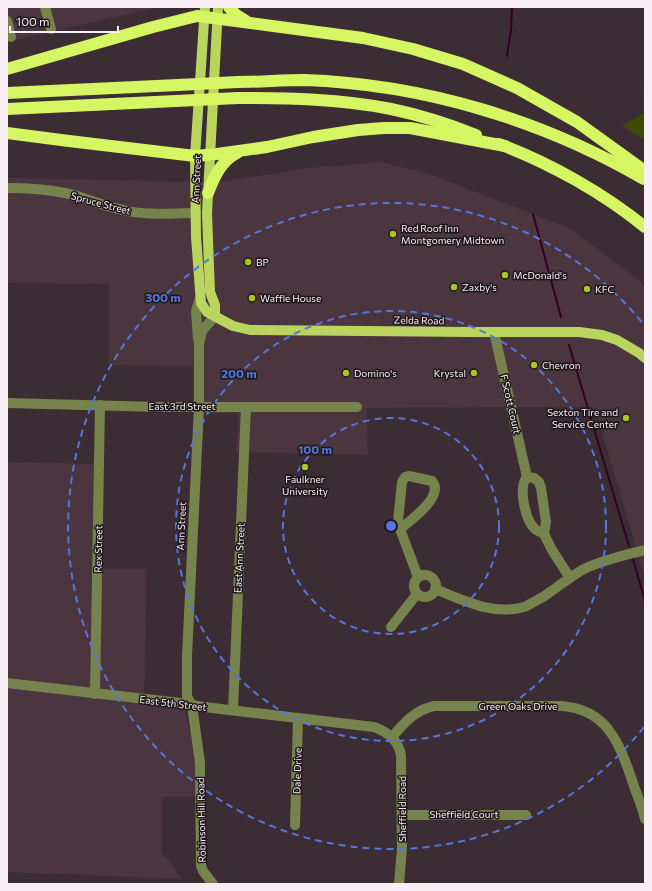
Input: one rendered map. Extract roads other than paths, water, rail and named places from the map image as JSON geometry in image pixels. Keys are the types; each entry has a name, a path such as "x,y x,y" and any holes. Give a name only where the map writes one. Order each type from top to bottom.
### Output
{"highway":[{"path":"174,22 186,14 192,7"},
{"path":"229,7 240,18 251,23"},
{"path":"7,69 197,16 204,12 218,13 251,23 364,38 413,49 463,64 517,88 577,122 645,172"},
{"path":"7,93 304,80 371,86 442,100 503,116 575,144 645,180"},
{"path":"7,109 238,98 291,98 391,109 432,119 505,146 560,171 607,200 645,227"},
{"path":"7,133 69,142 195,156 241,151 358,130 384,128 410,128 505,146"},
{"path":"208,193 212,181 225,161 232,155 241,151"}],"main road":[{"name":"Ann Street","path":"200,298 195,156 204,12"},
{"name":"Ann Street","path":"215,316 214,305 210,292 207,238 209,155 218,13"},
{"name":"Zelda Road","path":"200,298 201,303 207,312 233,326 250,330 579,332 592,333 617,340 645,358"}],"street":[{"path":"46,7 51,28"},
{"path":"7,21 11,37"},
{"name":"Spruce Street","path":"7,188 31,188 66,193 115,208 142,213 196,213"},
{"name":"Ann Street","path":"192,705 187,696 187,656 199,406 199,346 196,327 196,311 200,298"},
{"name":"Ann Street","path":"199,346 202,331 215,316"},
{"name":"F Scott Court","path":"494,332 527,477 524,480 522,487 528,518 535,529 544,534 552,550 570,578"},
{"name":"East 3rd Street","path":"7,403 160,407 357,407"},
{"name":"Rex Street","path":"95,694 100,405"},
{"name":"East Ann Street","path":"233,710 246,407"},
{"path":"400,529 430,502 435,489 432,481 409,476 403,479 398,521 400,529 418,577"},
{"name":"F Scott Court","path":"527,477 534,478 539,482 541,488 546,522 544,534"},
{"path":"436,589 478,605 492,608 510,609 532,603 584,569 645,550"},
{"path":"425,575 432,578 436,584 436,589 430,596 422,597 417,594 413,586 418,577 425,575"},
{"path":"391,627 417,594"},
{"name":"East 5th Street","path":"7,683 374,727 384,731 392,737"},
{"name":"Robinson Hill Road","path":"192,705 200,763 202,866 203,872 213,884"},
{"name":"Green Oaks Drive","path":"392,737 415,713 434,706 560,706 580,709 599,720 613,735 628,770 645,819"},
{"name":"Dale Drive","path":"296,824 298,718"},
{"name":"Sheffield Road","path":"392,737 399,748 401,756 402,848 399,884"},
{"name":"Sheffield Court","path":"402,815 526,815"}],"waterway":[{"path":"507,56 511,30 512,7"},
{"path":"533,214 561,317"},
{"path":"569,345 629,546"},
{"path":"633,559 645,601"}],"place":[{"name":"Red Roof Inn Montgomery Midtown","path":"393,234"},
{"name":"BP","path":"248,262"},
{"name":"McDonald's","path":"505,275"},
{"name":"Zaxby's","path":"454,287"},
{"name":"KFC","path":"587,289"},
{"name":"Waffle House","path":"252,298"},
{"name":"Chevron","path":"534,365"},
{"name":"Domino's","path":"346,373"},
{"name":"Krystal","path":"474,373"},
{"name":"Sexton Tire and Service Center","path":"626,418"},
{"name":"Faulkner University","path":"305,467"}]}
